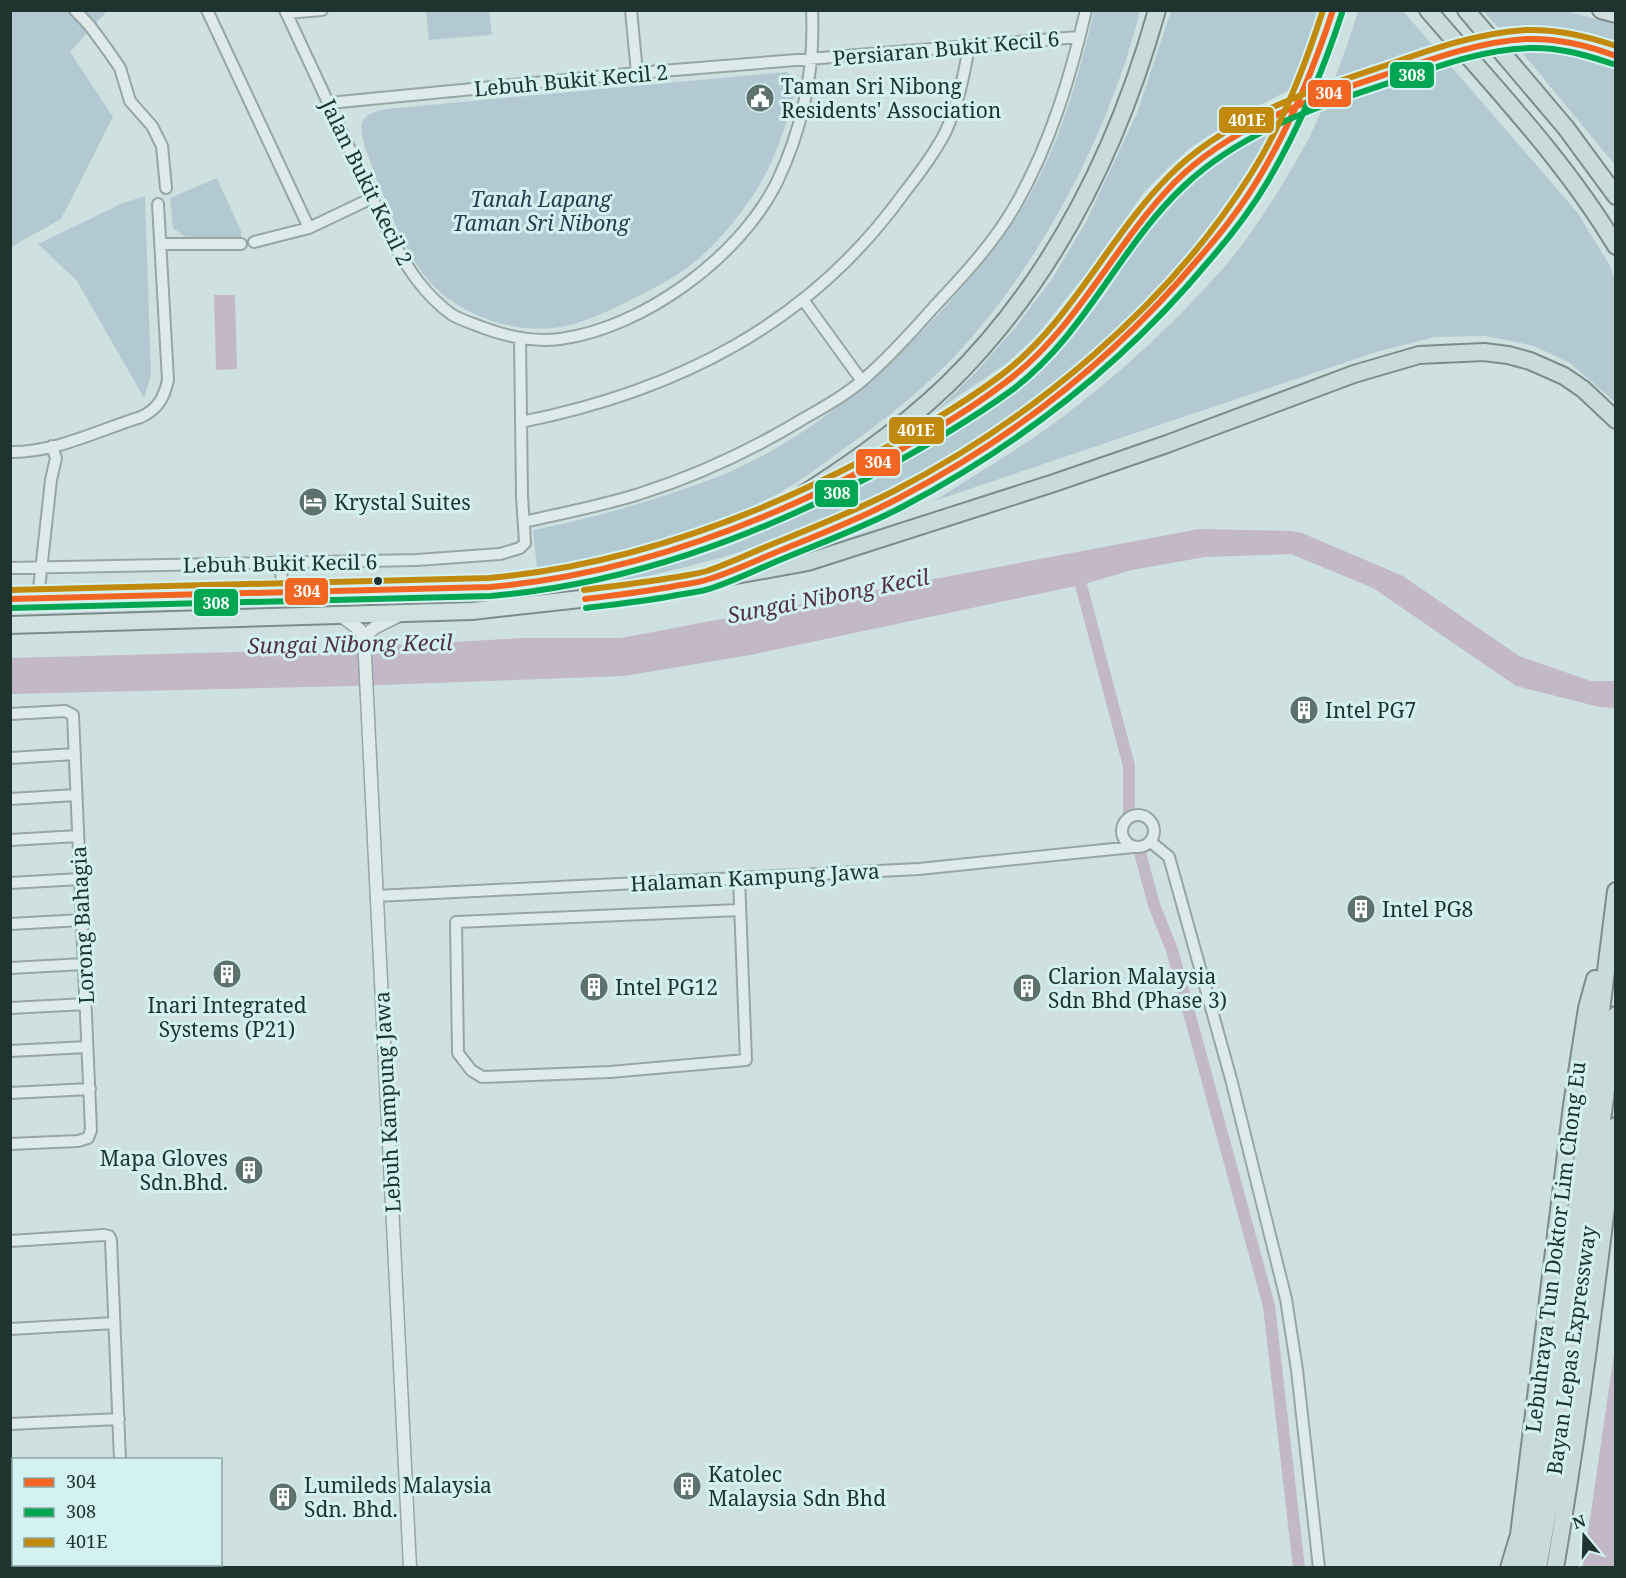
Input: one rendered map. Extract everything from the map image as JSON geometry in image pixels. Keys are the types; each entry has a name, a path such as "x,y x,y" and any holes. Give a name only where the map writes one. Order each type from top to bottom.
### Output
{"highway":[{"path":"773,513 866,452 916,412 971,360 1018,303 1064,234 1091,183 1121,118 1157,10"},
{"path":"708,580 847,523 898,499 948,471 1016,427 1065,390 1137,327 1184,277 1226,227 1260,177 1305,88 1333,10"},
{"path":"1428,10 1546,147 1582,194 1616,246"},
{"path":"1466,10 1566,128 1616,196"},
{"path":"773,513 824,490 934,429 977,403 1020,372 1036,358 1070,320 1148,214 1175,182 1220,145 1261,122 1291,108 1440,56 1477,46 1515,40 1544,39 1567,42 1616,56"},
{"path":"708,580 808,562 1065,479 1167,444 1354,374 1419,355 1484,352 1530,361 1564,376 1583,389 1616,420"},
{"name":"Lebuhraya Tun Doktor Lim Chong Eu","path":"1592,1131 1610,929 1616,891"},
{"name":"Lebuhraya Tun Doktor Lim Chong Eu","path":"1511,1568 1518,1538 1572,1105 1587,1008 1610,929"},
{"name":"Lebuhraya Tun Doktor Lim Chong Eu","path":"1592,1131 1616,1015"},
{"name":"Lebuhraya Tun Doktor Lim Chong Eu","path":"1555,1568 1593,1313 1616,1126"},
{"name":"Bayan Lepas Expressway","path":"1524,1568 1550,1413 1573,1238 1592,1131"},
{"name":"Bayan Lepas Expressway","path":"1538,1568 1557,1460 1592,1131"}],"main road":[{"path":"1601,10 1616,14"},
{"path":"10,599 458,589 534,583 573,576 686,547 773,513"},
{"path":"10,625 472,611 644,592 708,580"}],"street":[{"path":"75,10 109,51 120,68 130,101 152,126 162,146 166,188"},
{"path":"207,10 309,228"},
{"name":"Jalan Bukit Kecil 2","path":"322,10 286,12 372,198 410,273 453,315 497,333 520,339 558,339 593,332 627,320 698,276 721,255 744,229 776,183 803,114 813,59 812,10"},
{"path":"631,10 637,73"},
{"path":"520,339 524,522 638,494 696,473 771,439 830,404 862,381 899,346 969,270 997,234 1033,173 1049,134 1086,10"},
{"name":"Persiaran Bukit Kecil 6","path":"813,59 1079,37"},
{"path":"521,422 600,403 670,378 752,337 804,301 829,279 876,230 930,157 955,107 969,46"},
{"name":"Lebuh Bukit Kecil 2","path":"329,103 637,73 813,59"},
{"path":"254,242 309,228 372,198"},
{"path":"10,452 28,453 152,412 165,393 167,369 158,204"},
{"path":"161,244 241,244"},
{"path":"804,301 862,381"},
{"path":"38,598 38,568 56,458 52,446"},
{"name":"Lebuh Bukit Kecil 6","path":"10,568 461,558 500,554 523,546 526,537 524,522"},
{"path":"281,562 282,593"},
{"path":"341,616 359,629 364,641 384,622 404,614"},
{"name":"Lebuh Kampung Jawa","path":"364,641 410,1568"},
{"name":"Lorong Bahagia","path":"10,714 70,712 73,715 91,1130 88,1138 78,1142 10,1144"},
{"path":"10,758 75,754"},
{"path":"10,799 76,795"},
{"path":"1135,816 1144,816 1152,823 1154,832 1150,842 1146,846 1133,847 1127,843 1123,832 1127,820 1135,816"},
{"path":"10,840 78,836"},
{"path":"1150,842 1169,857 1231,1079 1286,1299 1297,1370 1319,1568"},
{"name":"Halaman Kampung Jawa","path":"376,896 919,869 1133,847"},
{"path":"739,878 747,1060 590,1073 482,1077 471,1070 458,1053 456,922 740,910"},
{"path":"10,883 80,879"},
{"path":"10,924 82,920"},
{"path":"10,968 84,964"},
{"path":"10,1008 86,1004"},
{"path":"10,1051 87,1047"},
{"path":"10,1093 90,1089"},
{"path":"10,1241 109,1236 111,1240 120,1458"},
{"path":"10,1329 114,1323"},
{"path":"10,1424 119,1419"}],"green space":[{"path":"11,11 107,11 70,52 113,117 61,219 11,247"},
{"path":"426,11 489,11 492,35 429,40"},
{"path":"1094,11 1140,11 1126,60 1085,162 1030,260 998,305 964,346 927,383 889,415 818,468 774,496 708,525 652,544 624,552 537,568 533,530 646,502 747,464 812,426 900,354 982,264 1010,228 1026,202 1059,133 1082,60"},
{"path":"1171,11 1326,11 1293,88 1237,117 1190,148 1169,167 1145,191 1085,275 1036,336 1007,363 935,412 976,372 1015,328 1052,279 1086,222 1137,113"},
{"path":"1358,11 1403,11 1577,212 1609,264 1615,280 1615,402 1570,363 1534,346 1486,336 1435,337 1376,352 934,501 1026,443 1097,390 1151,342 1218,274 1267,209 1309,138 1336,75"},
{"path":"1483,11 1565,11 1615,24 1615,42 1587,32 1558,27 1498,27"},
{"path":"1520,50 1568,53 1615,68 1615,165"},
{"name":"Tanah Lapang Taman Sri Nibong","path":"786,72 795,78 797,85 778,145 758,188 723,235 698,259 666,281 602,314 561,327 529,328 496,322 465,309 439,291 409,252 375,173 362,132 363,121 366,117 386,109"},
{"path":"1283,126 1239,197 1189,260 1141,312 1070,374 970,446 894,492 792,536 728,556 598,587 724,548 778,525 857,484 997,402 1021,385 1077,330 1107,292 1153,222 1181,192 1222,160"},
{"path":"217,178 242,238 188,239 173,228 170,198"},
{"path":"145,196 151,375 144,398 77,281 38,244 123,203"}],"shaded area":[{"path":"214,295 235,295 237,369 216,370"},
{"path":"1199,529 1302,533 1403,576 1519,656 1591,681 1615,681 1616,708 1599,707 1516,686 1373,588 1291,554 1205,557 1132,570 1081,585 750,655 624,676 353,686 11,694 10,658 315,650 522,638 621,638"},
{"path":"1615,1347 1615,1567 1583,1567"}],"waterway":[{"path":"1079,570 1129,766 1129,817"},
{"path":"1139,849 1154,905 1172,950 1269,1306 1299,1568"}],"transit line":[{"name":"401E","path":"584,590 707,571 827,522 894,491 946,462 997,430 1046,394 1094,355 1138,313 1180,269 1218,223 1263,155 1283,115 1301,73 1323,10"},
{"name":"304","path":"585,599 705,580 738,569 842,525 942,474 983,449 1062,392 1099,361 1168,293 1239,208 1292,116 1333,10"},
{"name":"308","path":"586,608 708,589 861,527 947,482 1029,429 1068,399 1105,368 1176,299 1247,213 1268,181 1300,120 1342,13"},
{"name":"401E","path":"10,590 489,578 586,563 681,538 772,503 861,461 949,411 1000,376 1048,331 1146,201 1168,177 1191,156 1242,122 1328,85 1438,48 1490,34 1526,30 1560,32 1616,46"},
{"name":"304","path":"10,599 490,587 589,572 684,546 777,511 867,468 956,417 990,394 1031,361 1054,337 1152,207 1174,183 1196,163 1247,130 1330,93 1473,47 1526,39 1549,40 1583,46 1616,56"},
{"name":"308","path":"10,608 491,596 591,581 688,555 782,519 828,498 944,435 1012,390 1061,343 1140,236 1184,186 1207,166 1258,134 1341,99 1447,64 1496,51 1551,49 1572,52 1613,64"}],"place":[{"name":"Taman Sri Nibong Residents' Association","path":"760,98"},
{"name":"Krystal Suites","path":"313,502"},
{"name":"Intel PG7","path":"1304,710"},
{"name":"Intel PG8","path":"1361,909"},
{"name":"Inari Integrated Systems (P21)","path":"227,974"},
{"name":"Intel PG12","path":"594,987"},
{"name":"Clarion Malaysia Sdn Bhd (Phase 3)","path":"1027,988"},
{"name":"Mapa Gloves Sdn.Bhd.","path":"249,1170"},
{"name":"Katolec Malaysia Sdn Bhd","path":"687,1486"},
{"name":"Lumileds Malaysia Sdn. Bhd.","path":"283,1497"}],"water label":[{"name":"Sungai Nibong Kecil","path":"828,595"},
{"name":"Sungai Nibong Kecil","path":"350,643"}]}
